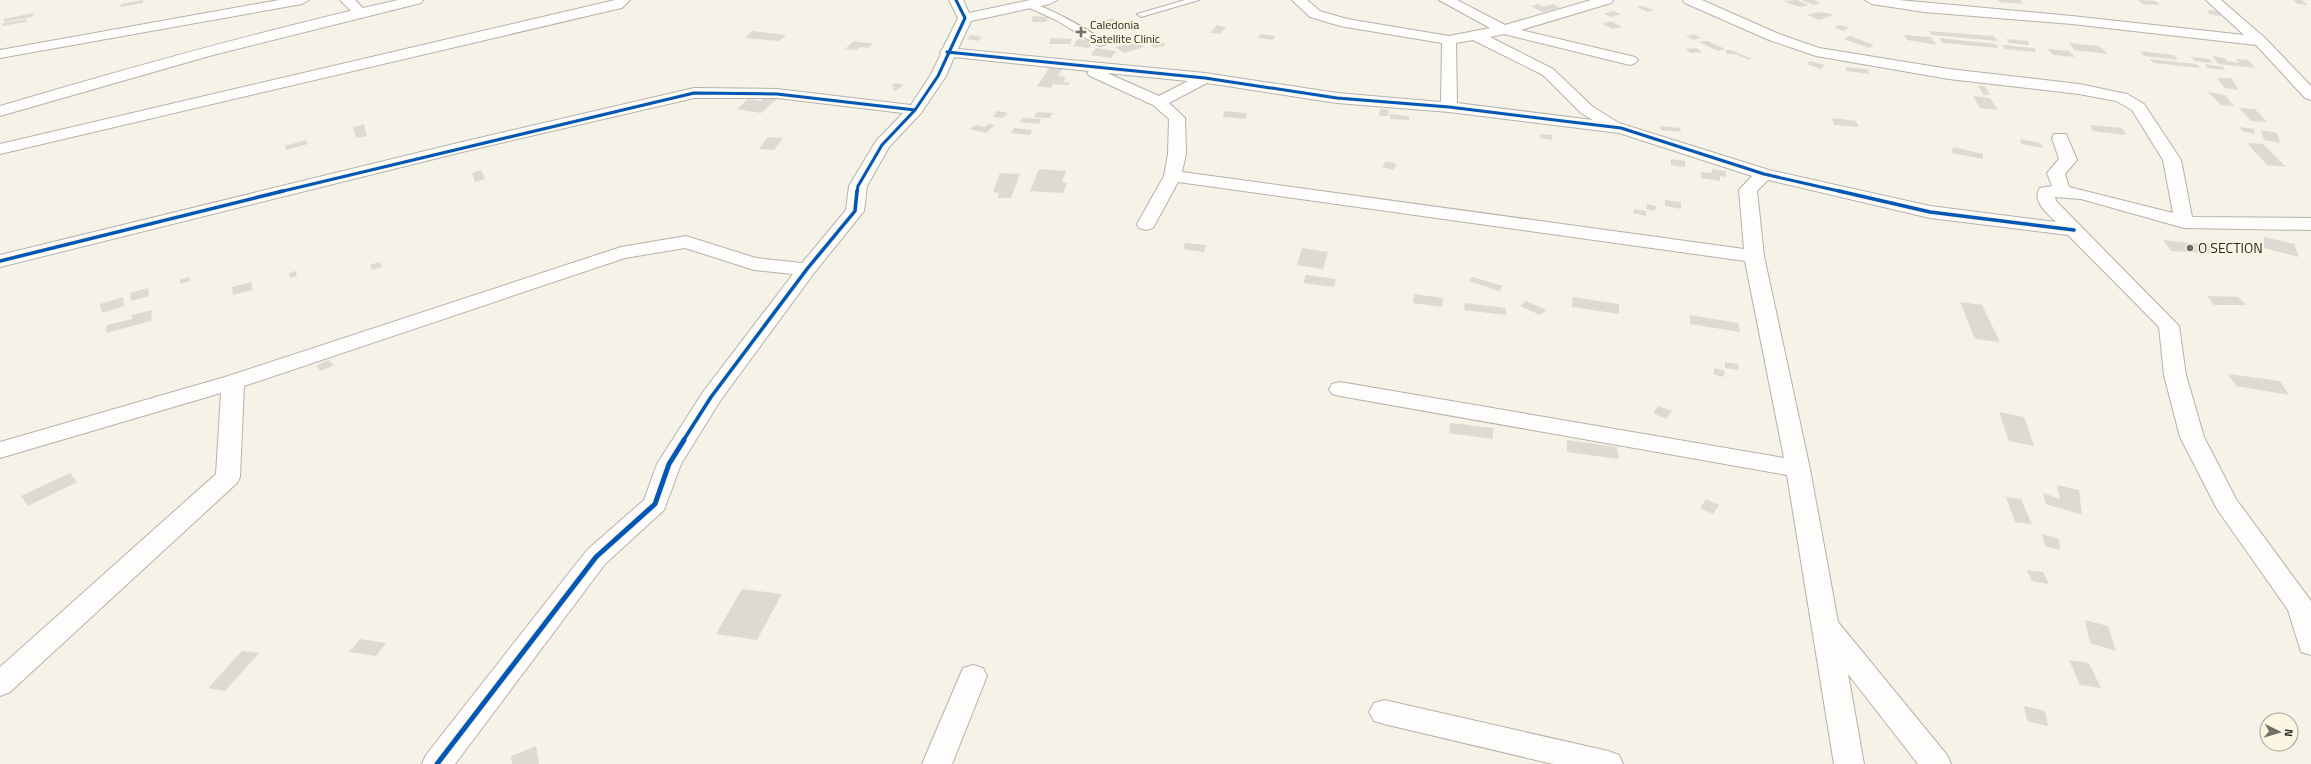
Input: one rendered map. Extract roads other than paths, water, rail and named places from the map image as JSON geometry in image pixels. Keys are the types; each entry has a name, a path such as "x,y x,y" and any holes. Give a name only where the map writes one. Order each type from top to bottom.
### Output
{"street":[{"path":"0,54 302,0"},
{"path":"347,0 360,12"},
{"path":"0,111 150,67 360,12 416,0"},
{"path":"0,149 617,5 623,0"},
{"path":"440,763 596,557 655,504 669,464 711,397 807,269 855,211 858,186 882,145 915,110 938,76 961,9 1028,4 1050,0"},
{"path":"1299,0 1314,14 1345,23 1449,40 1504,30 1606,0"},
{"path":"1446,0 1504,30 1630,60"},
{"path":"1690,0 1774,37 1816,52 1949,74 2079,89 2121,97 2138,107 2172,160 2184,222"},
{"path":"1872,0 1924,8 2072,20 2260,41"},
{"path":"2213,0 2260,41 2311,95"},
{"path":"1474,35 1548,72 1586,110 1621,128 1764,174 1930,212 2074,230"},
{"path":"1449,40 1449,107"},
{"path":"947,52 1205,78 1337,98 1449,107 1621,128"},
{"path":"1080,65 1159,102 1177,118 1177,154 1173,176 1146,224"},
{"path":"1159,102 1205,78"},
{"path":"0,261 447,151 694,93 728,90 915,110"},
{"path":"2060,138 2068,160 2056,173 2062,191"},
{"path":"1764,174 1748,190 1754,256 1798,469 1849,764"},
{"path":"1173,176 1754,256"},
{"path":"2311,224 2184,222 2062,191 2046,192 2047,202 2169,326 2175,375 2192,437 2226,503 2301,607 2311,644"},
{"path":"0,450 233,382 621,253 686,242 754,264 807,269"},
{"path":"0,684 228,477 233,382"},
{"path":"1340,389 1798,469"},
{"path":"1824,624 1936,764"},
{"path":"937,764 973,676"},
{"path":"1384,712 1608,764"}],"lane":[{"path":"1141,14 1195,0"},
{"path":"1028,4 1059,18 1102,44"}],"place":[{"name":"Caledonia Satellite Clinic","path":"1081,32"},
{"name":"O SECTION","path":"2190,248"}]}
